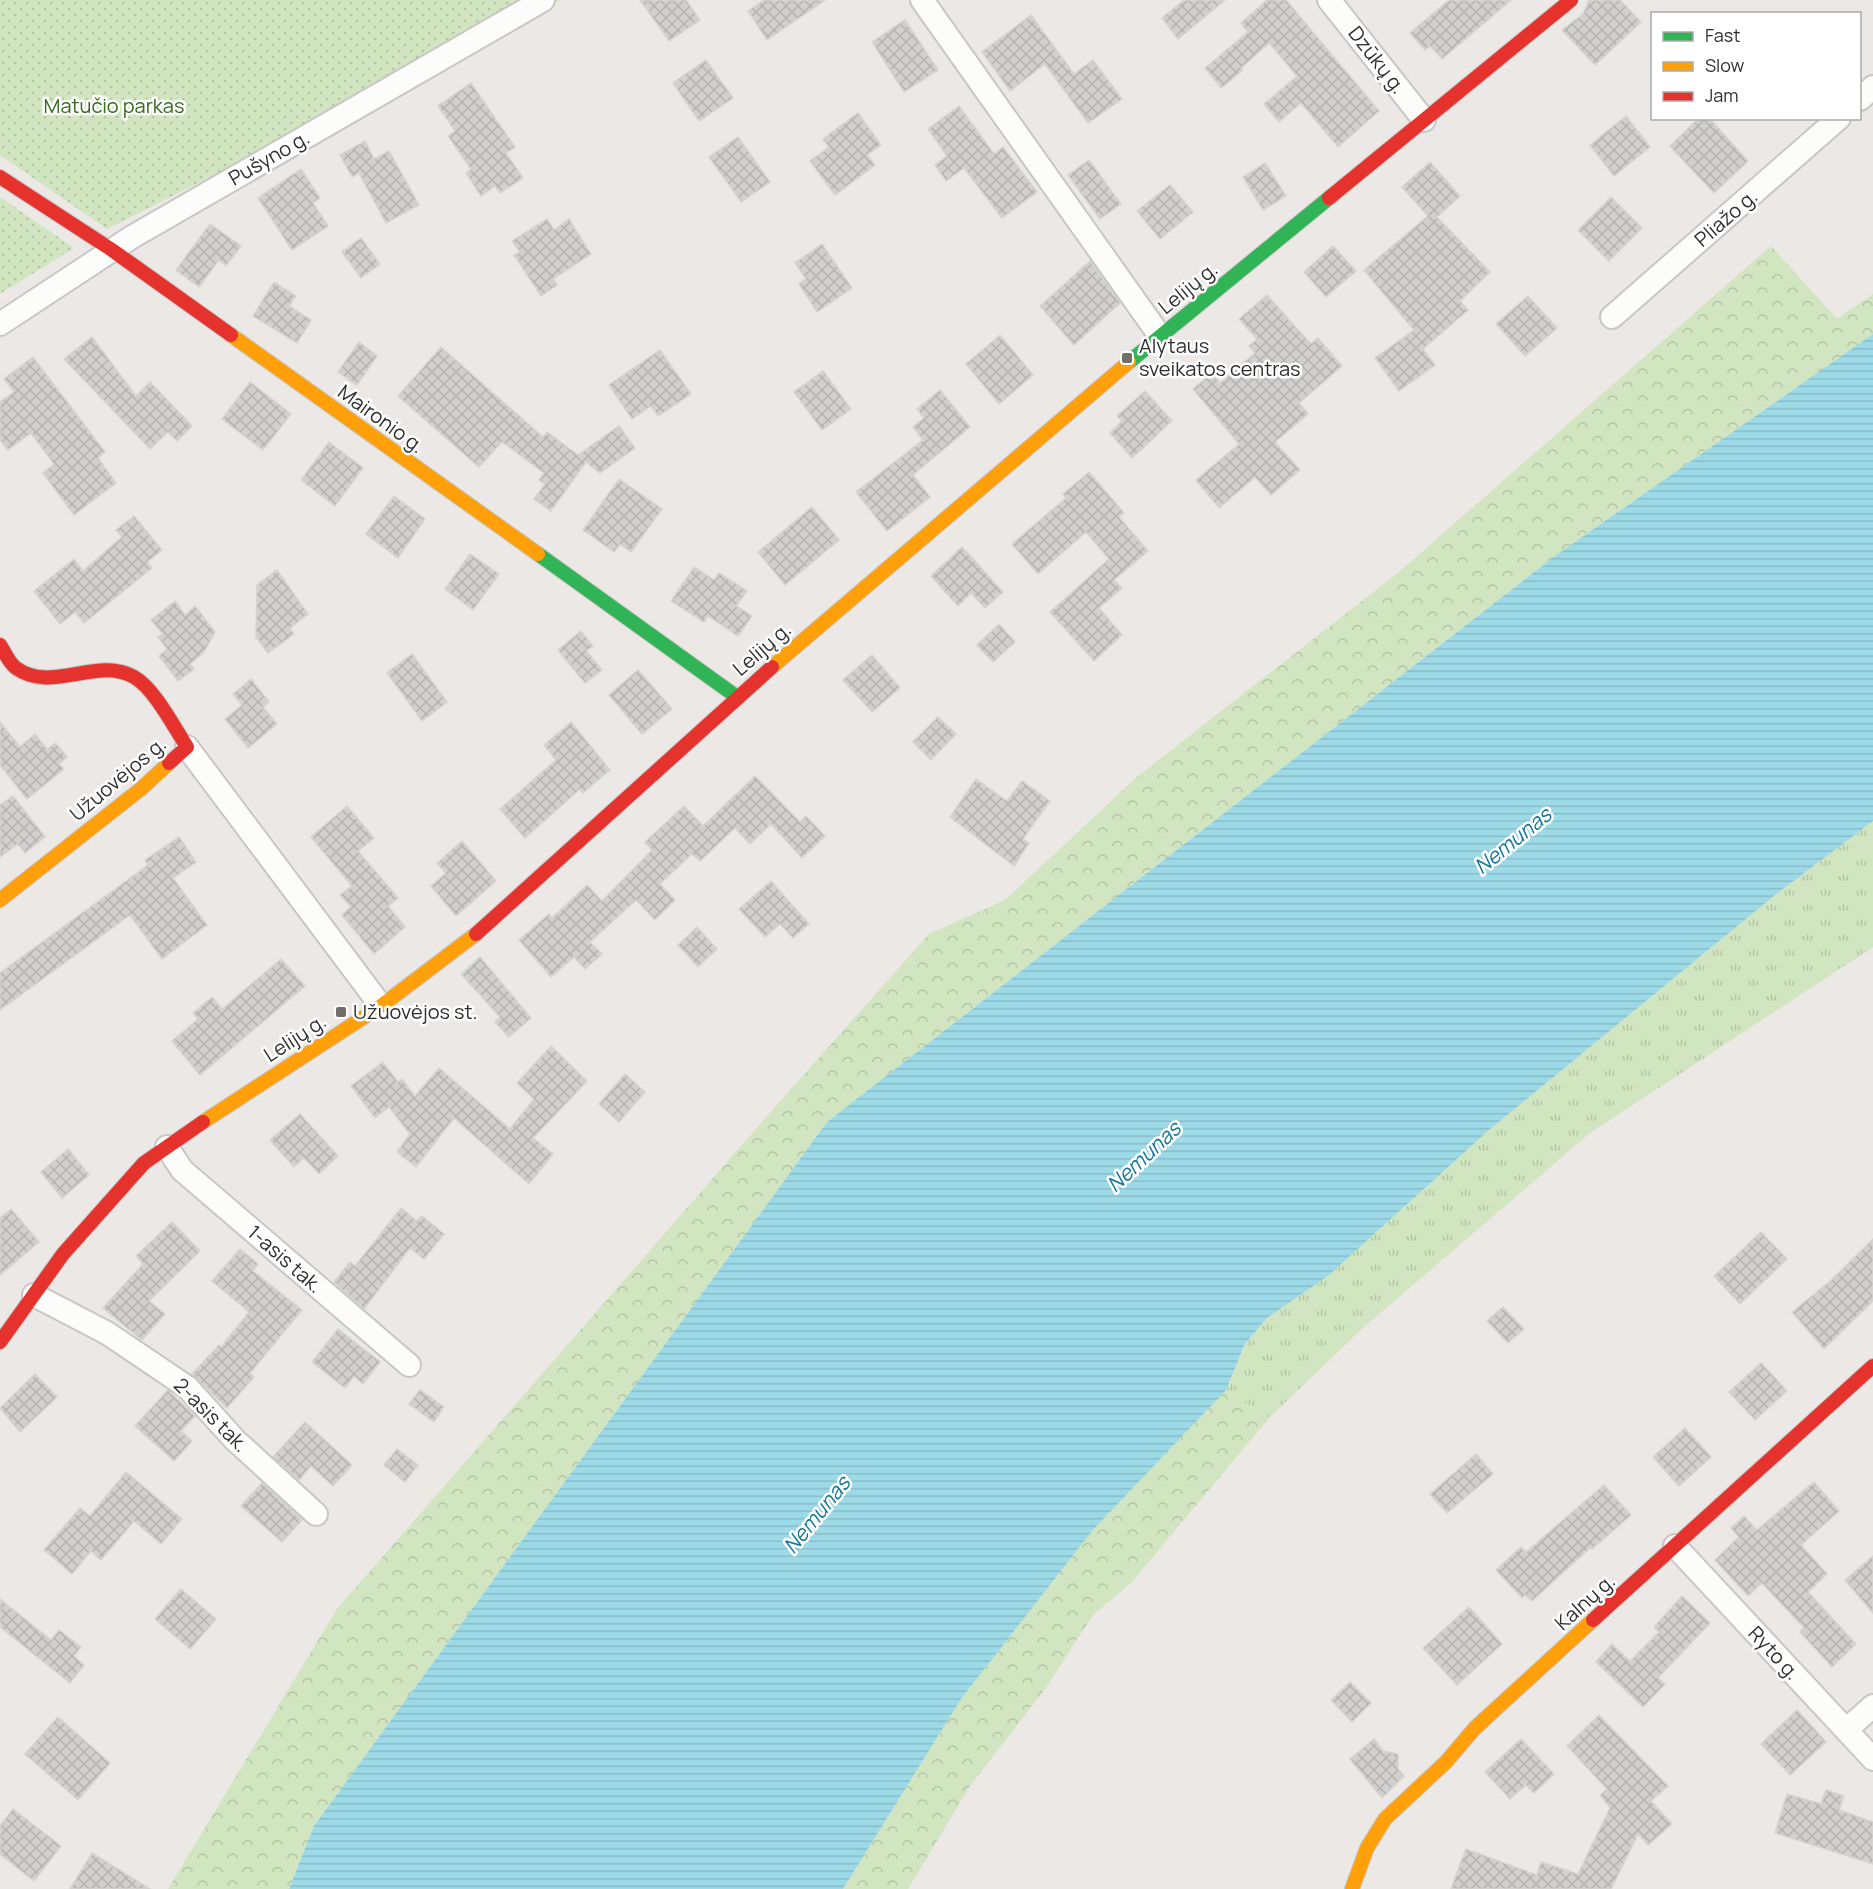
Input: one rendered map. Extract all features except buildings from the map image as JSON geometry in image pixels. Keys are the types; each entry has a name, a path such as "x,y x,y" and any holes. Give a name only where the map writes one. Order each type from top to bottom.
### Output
{"street":[{"name":"Pušyno g.","path":"0,324 112,250 543,0"},
{"path":"922,0 1160,336"},
{"name":"Dzūkų g.","path":"1329,0 1424,120"},
{"name":"Lelijų g.","path":"0,1342 63,1254 144,1163 233,1101 381,1006 486,926 737,697 1068,411 1571,0"},
{"path":"1861,98 1873,87"},
{"name":"Pliažo g.","path":"1612,316 1837,120"},
{"name":"Maironio g.","path":"0,177 112,250 737,697"},
{"name":"Užuovėjos g.","path":"0,645 15,668 28,674 47,678 118,670 135,678 187,747 142,788 0,900"},
{"path":"187,747 381,1006"},
{"name":"1-asis tak.","path":"167,1147 182,1170 409,1365"},
{"name":"2-asis tak.","path":"33,1295 107,1333 187,1388 235,1440 316,1514"},
{"name":"Kalnų g.","path":"1352,1889 1367,1848 1385,1819 1446,1762 1475,1728 1873,1366"},
{"name":"Ryto g.","path":"1675,1546 1873,1759"},
{"path":"1846,1730 1873,1706"}],"green space":[{"name":"Matučio parkas","path":"0,0 560,0 107,229 0,155"},
{"path":"0,197 74,248 0,294"},
{"path":"1771,246 1837,319 1873,294 1873,334 1555,556 827,1122 314,1826 289,1889 168,1889 337,1609 929,934 1005,900 1137,777 1399,572"},
{"path":"1873,821 1873,947 1590,1133 1364,1327 1269,1418 1226,1390 1246,1344 1267,1318 1329,1275 1489,1130 1775,895"},
{"path":"1226,1390 1269,1418 1131,1583 1093,1615 1045,1689 970,1786 908,1889 843,1889 961,1699 1092,1531"}],"water":[{"name":"Nemunas","path":"1873,334 1873,821 1775,895 1489,1130 1329,1275 1267,1318 1245,1344 1226,1390 1092,1531 961,1699 843,1889 289,1889 314,1826 827,1122 1555,556"}],"traffic: fast":[{"path":"1129,362 1329,198"},
{"path":"538,554 737,697"}],"traffic: slow":[{"path":"231,335 538,554"},
{"path":"772,667 1129,362"},
{"path":"0,900 142,788 169,763"},
{"path":"203,1122 381,1006 476,934"},
{"path":"1352,1889 1367,1848 1385,1819 1446,1762 1475,1728 1593,1620"}],"traffic: jam":[{"path":"1329,198 1571,0"},
{"path":"0,177 112,250 231,335"},
{"path":"0,645 13,666 30,675 59,677 105,670 134,677 156,699 187,747 169,763"},
{"path":"476,934 772,667"},
{"path":"0,1342 63,1254 144,1163 203,1122"},
{"path":"1593,1620 1873,1366"}],"place":[{"name":"Alytaus sveikatos centras","path":"1127,358"},
{"name":"Užuovėjos st.","path":"341,1012"}]}
